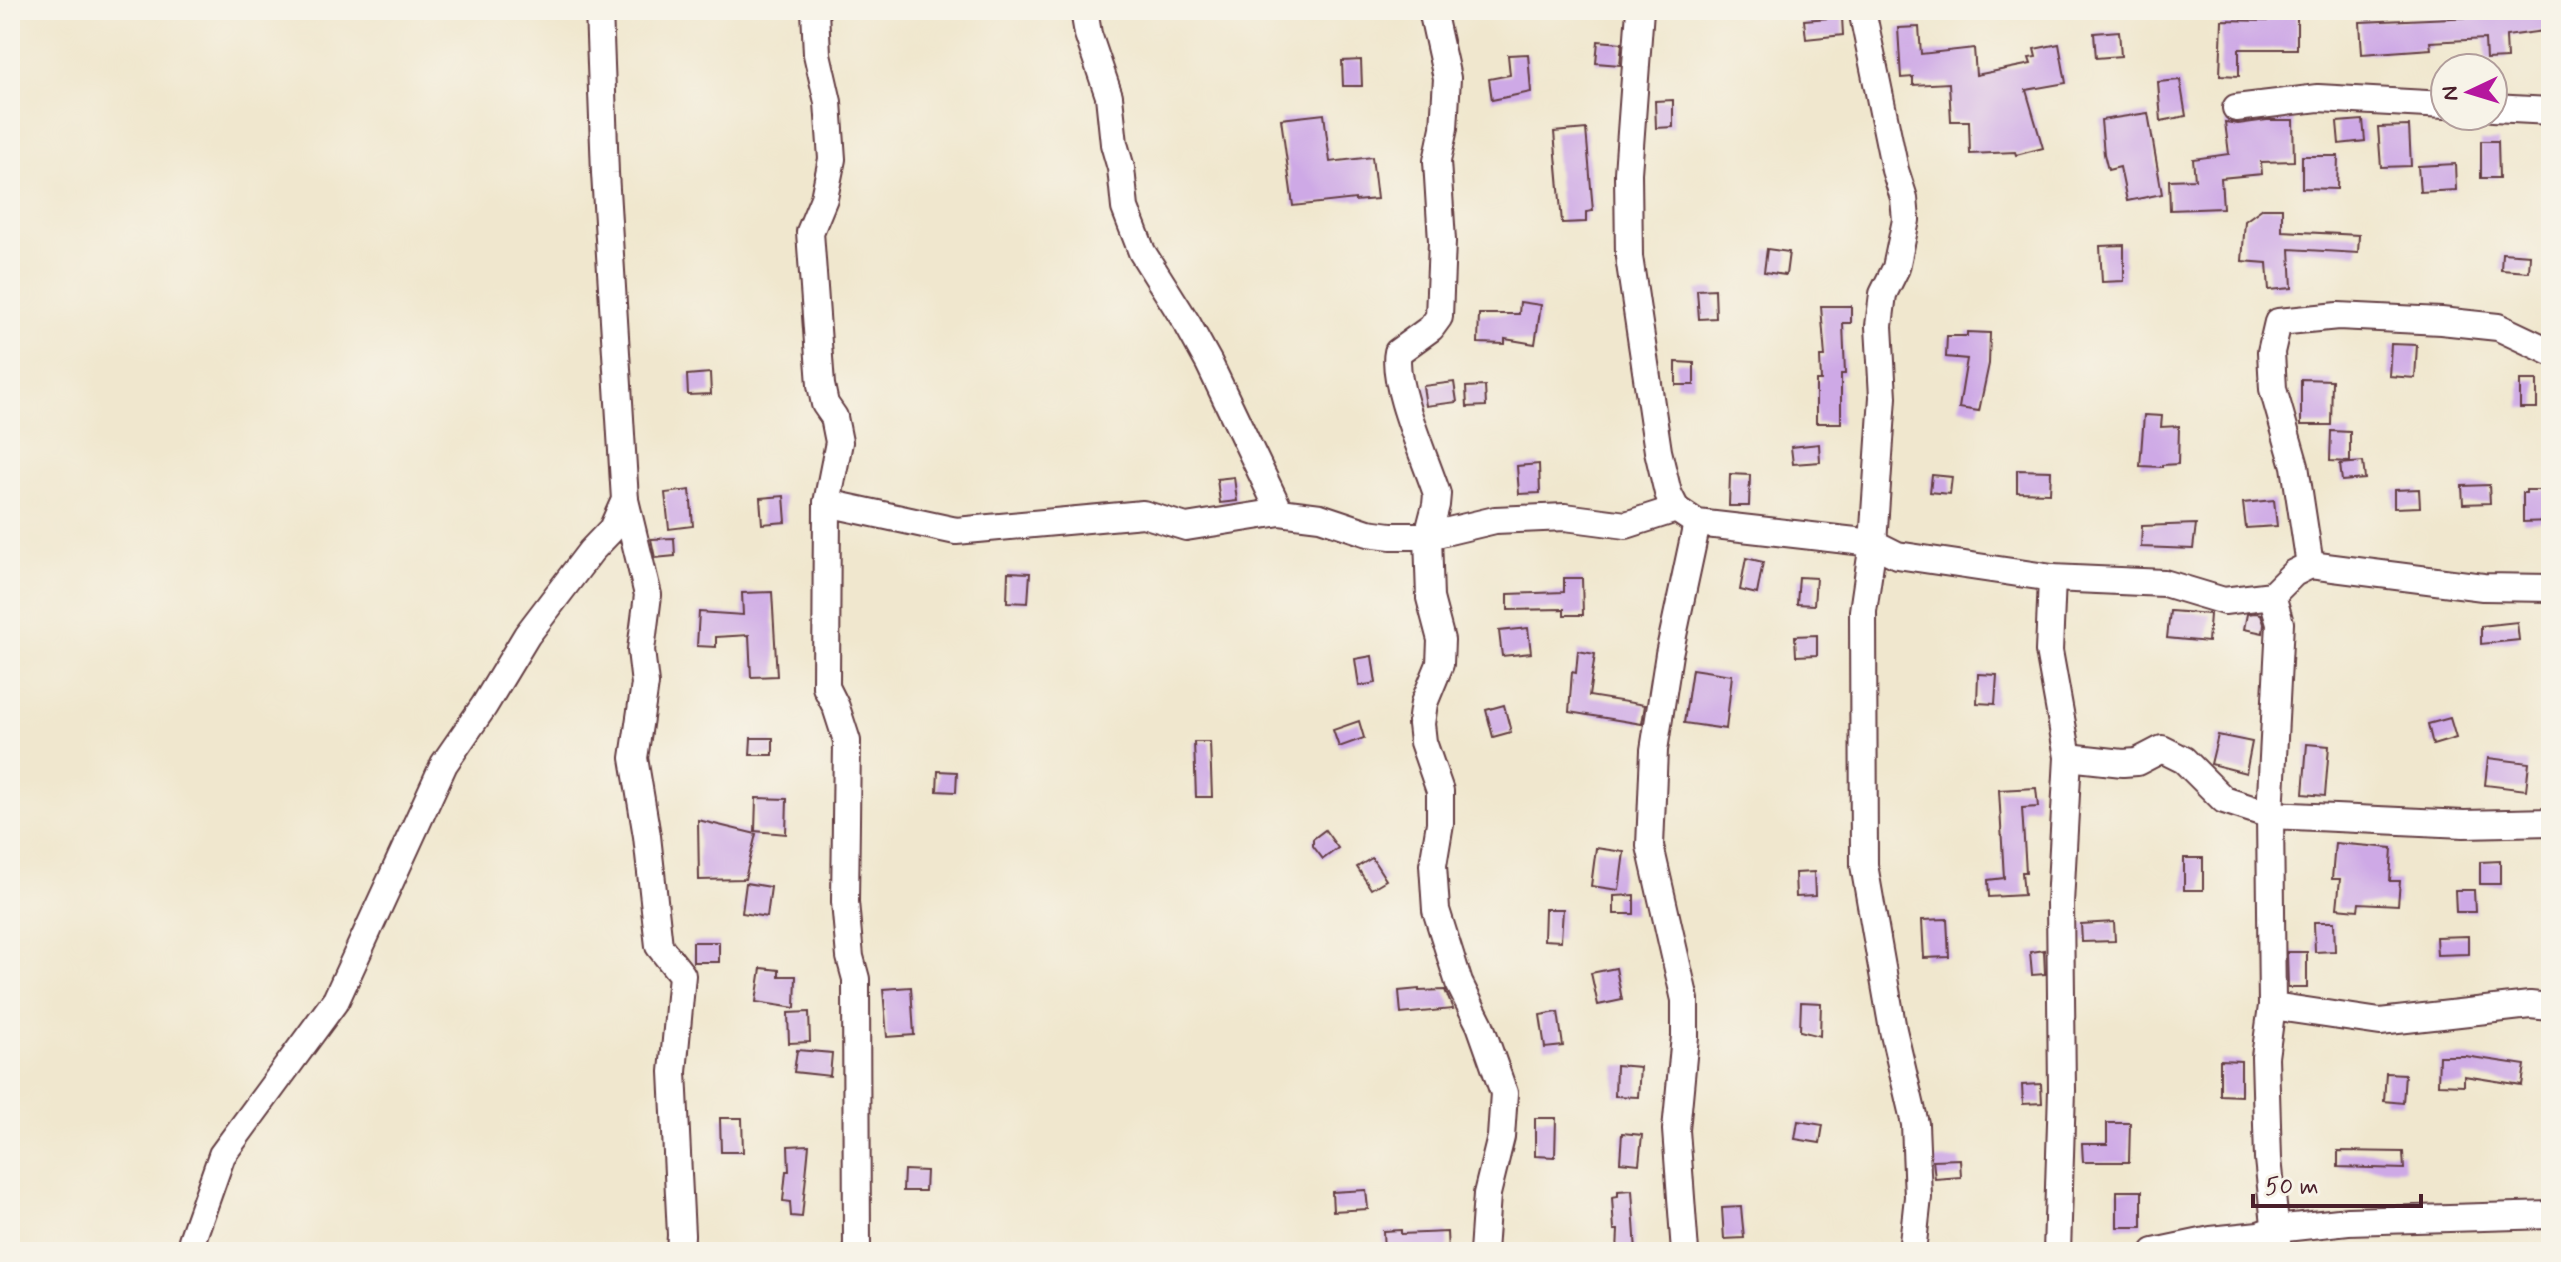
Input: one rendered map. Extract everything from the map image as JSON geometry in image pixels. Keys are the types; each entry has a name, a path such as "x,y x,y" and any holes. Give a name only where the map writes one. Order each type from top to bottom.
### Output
{"street":[{"path":"599,10 605,189 625,500 648,595 641,650 645,684 634,758 647,836 659,946 682,975 673,1072 680,1252"},
{"path":"815,10 817,54 828,102 832,159 824,198 810,232 821,385 825,404 834,417 839,442 827,503 826,687 847,741 845,902 850,957 856,979 857,1252"},
{"path":"1084,10 1088,34 1109,96 1125,208 1142,252 1209,363 1280,512"},
{"path":"1432,10 1447,78 1444,128 1437,161 1442,241 1439,317 1431,328 1401,349 1396,359 1402,396 1437,494 1428,536 1430,598 1441,640 1440,664 1424,703 1421,724 1423,742 1440,791 1440,823 1433,865 1436,910 1459,983 1480,1025 1504,1093 1501,1137 1487,1194 1483,1252"},
{"path":"1640,10 1628,173 1629,257 1658,451 1668,493 1686,516 1654,750 1650,846 1685,1000 1685,1036 1676,1130 1685,1252"},
{"path":"1862,10 1895,170 1904,198 1906,220 1896,268 1883,294 1879,326 1883,397 1873,543 1863,611 1864,865 1893,1030 1915,1124 1918,1197 1912,1252"},
{"path":"2236,108 2318,98 2429,104"},
{"path":"2509,109 2551,111"},
{"path":"2310,565 2295,466 2273,389 2271,352 2278,322 2338,316 2498,327 2551,352"},
{"path":"197,1252 192,1240 222,1155 336,1000 444,764 527,635 591,551 612,529 625,500"},
{"path":"827,503 956,531 1143,514 1186,527 1280,512 1320,517 1368,533 1428,536 1495,520 1565,517 1626,525 1686,516 1873,543 1897,555 2052,578 2164,583 2224,601 2272,595 2294,573 2310,565 2483,587 2551,588"},
{"path":"2052,578 2049,651 2068,757 2060,903 2062,1106 2057,1252"},
{"path":"2272,595 2280,623 2270,815 2272,1006 2265,1057 2268,1159 2277,1241"},
{"path":"2068,757 2137,762 2162,749 2184,760 2224,800 2270,815 2464,824 2551,822"},
{"path":"2272,1006 2380,1022 2530,1005 2551,1007"},
{"path":"2154,1252 2211,1240 2259,1235 2277,1241 2348,1221 2551,1215"}],"building":[{"path":"2267,11 2297,11 2297,49 2239,49 2239,76 2220,75 2222,20 2267,21"},
{"path":"2551,11 2551,30 2506,36 2507,52 2486,52 2485,39 2430,42 2431,49 2362,54 2360,22"},
{"path":"1842,17 1843,35 1806,39 1804,20"},
{"path":"1919,27 1921,54 1974,48 1976,75 2031,64 2029,58 2036,57 2034,49 2059,44 2066,83 2026,90 2043,148 2016,155 2015,152 1970,154 1969,121 1951,121 1949,83 1913,85 1913,77 1901,78 1898,28"},
{"path":"2119,31 2121,56 2096,58 2094,33"},
{"path":"1598,41 1622,43 1620,65 1596,63"},
{"path":"1528,54 1531,92 1492,100 1489,79 1510,75 1508,55"},
{"path":"1361,60 1362,86 1343,86 1342,61"},
{"path":"2180,80 2186,116 2161,121 2158,82"},
{"path":"1673,100 1673,127 1656,128 1655,101"},
{"path":"2148,113 2162,194 2127,201 2120,167 2108,170 2101,120"},
{"path":"1324,114 1330,162 1372,157 1377,199 1293,206 1281,119"},
{"path":"2293,120 2294,161 2261,162 2262,174 2221,178 2223,208 2170,210 2169,180 2195,179 2193,159 2229,154 2225,122 2238,124"},
{"path":"2363,120 2365,141 2339,144 2337,122"},
{"path":"2409,126 2411,166 2381,167 2378,127"},
{"path":"1586,129 1593,211 1586,212 1586,222 1562,223 1554,132"},
{"path":"2481,141 2498,141 2499,178 2481,178"},
{"path":"2302,156 2338,156 2337,189 2302,188"},
{"path":"2455,164 2456,190 2420,192 2418,166"},
{"path":"2263,208 2282,208 2282,231 2359,235 2358,253 2290,249 2292,288 2269,290 2267,263 2242,261 2245,221"},
{"path":"2124,245 2124,281 2102,282 2100,246"},
{"path":"1767,249 1789,252 1786,275 1764,272"},
{"path":"2502,253 2530,255 2529,272 2501,270"},
{"path":"1715,289 1716,318 1699,319 1697,290"},
{"path":"1520,302 1541,305 1535,344 1505,339 1505,344 1478,343 1479,314 1519,314"},
{"path":"1821,306 1851,306 1851,323 1843,323 1845,374 1841,374 1841,423 1816,423 1816,381 1821,381 1820,357 1825,357"},
{"path":"1967,332 1990,333 1989,364 1979,411 1959,408 1967,359 1946,357 1947,336 1967,336"},
{"path":"2391,344 2417,345 2415,378 2389,376"},
{"path":"1676,362 1694,363 1694,385 1676,385"},
{"path":"710,373 711,394 688,395 687,375"},
{"path":"2301,379 2332,380 2331,425 2301,425"},
{"path":"2520,380 2537,380 2537,408 2520,408"},
{"path":"1454,382 1457,402 1426,406 1423,386"},
{"path":"1485,386 1486,406 1467,407 1466,387"},
{"path":"2144,415 2162,416 2161,427 2179,426 2178,464 2140,466"},
{"path":"2331,431 2350,432 2350,462 2330,461"},
{"path":"1819,444 1820,462 1793,464 1791,447"},
{"path":"2363,462 2365,479 2342,481 2340,464"},
{"path":"1539,464 1540,493 1519,494 1517,466"},
{"path":"2017,470 2051,471 2050,493 2017,492"},
{"path":"1730,474 1750,475 1749,506 1729,506"},
{"path":"1932,475 1952,477 1950,494 1930,492"},
{"path":"1234,477 1237,501 1220,503 1217,479"},
{"path":"2489,485 2490,503 2463,504 2462,486"},
{"path":"2419,489 2420,507 2394,508 2394,490"},
{"path":"690,490 693,526 669,529 665,493"},
{"path":"2526,490 2551,490 2550,521 2523,522 2523,493"},
{"path":"784,496 786,522 762,524 760,498"},
{"path":"2274,500 2277,526 2246,528 2243,503"},
{"path":"2196,524 2193,549 2141,547 2142,526"},
{"path":"674,538 675,556 655,558 651,539"},
{"path":"1746,558 1763,562 1757,594 1740,590"},
{"path":"1008,572 1030,573 1028,603 1007,602"},
{"path":"1799,577 1816,578 1814,605 1797,604"},
{"path":"1564,578 1582,578 1583,615 1564,615 1564,609 1508,610 1508,594 1564,592"},
{"path":"772,592 777,676 751,677 749,635 716,637 716,647 697,646 699,612 743,615 742,593"},
{"path":"2170,611 2210,614 2208,642 2167,638"},
{"path":"2247,614 2261,614 2263,633 2244,629"},
{"path":"2517,622 2519,640 2481,644 2481,626"},
{"path":"1528,628 1531,653 1502,656 1499,631"},
{"path":"1817,635 1817,655 1796,656 1795,636"},
{"path":"1578,651 1595,654 1589,696 1645,705 1642,724 1569,712 1572,672 1576,673"},
{"path":"1372,656 1376,683 1359,686 1355,659"},
{"path":"1692,669 1732,675 1726,729 1684,723"},
{"path":"1978,674 1997,675 1995,704 1977,703"},
{"path":"1504,705 1511,732 1493,737 1486,710"},
{"path":"2450,718 2456,738 2433,745 2428,724"},
{"path":"1359,721 1364,738 1339,747 1333,730"},
{"path":"2218,735 2252,742 2246,773 2211,764"},
{"path":"751,738 773,738 773,755 750,755"},
{"path":"1194,742 1210,742 1212,797 1196,797"},
{"path":"2307,744 2329,746 2325,796 2303,794"},
{"path":"2488,758 2529,763 2526,790 2485,785"},
{"path":"938,771 957,772 956,792 937,791"},
{"path":"2036,788 2038,807 2022,808 2026,872 2022,872 2024,895 1989,897 1988,880 2004,878 1999,790"},
{"path":"756,798 787,799 786,834 755,831"},
{"path":"698,820 756,834 745,879 699,880"},
{"path":"1325,830 1338,848 1323,859 1313,846 1313,839"},
{"path":"2335,843 2392,848 2390,881 2400,881 2398,905 2359,903 2358,910 2337,908 2340,879 2332,879"},
{"path":"1596,848 1624,852 1619,890 1591,886"},
{"path":"1372,858 1386,880 1371,889 1357,867"},
{"path":"2184,858 2203,858 2203,890 2184,890"},
{"path":"2500,861 2500,884 2480,884 2480,862"},
{"path":"1814,872 1815,896 1796,897 1795,873"},
{"path":"746,883 771,887 767,917 742,913"},
{"path":"2455,890 2474,890 2475,912 2456,912"},
{"path":"1634,895 1634,914 1614,914 1614,896"},
{"path":"1545,909 1563,909 1561,941 1544,940"},
{"path":"1947,919 1949,957 1924,958 1922,920"},
{"path":"2114,922 2115,941 2082,942 2081,924"},
{"path":"2314,922 2334,922 2335,951 2315,952"},
{"path":"2468,936 2468,954 2437,955 2436,937"},
{"path":"693,942 719,942 719,962 693,962"},
{"path":"2044,950 2045,974 2032,975 2030,952"},
{"path":"2287,952 2307,952 2307,988 2288,988"},
{"path":"761,968 779,970 779,976 796,976 795,1008 756,1002"},
{"path":"1616,968 1622,1000 1598,1005 1591,973"},
{"path":"911,987 914,1035 887,1037 883,989"},
{"path":"1445,990 1453,1009 1401,1014 1399,991"},
{"path":"1801,1002 1821,1003 1820,1036 1800,1031"},
{"path":"809,1012 810,1042 789,1043 788,1013"},
{"path":"1558,1012 1563,1046 1545,1048 1540,1015"},
{"path":"797,1050 832,1053 830,1076 794,1072"},
{"path":"2439,1056 2465,1056 2525,1065 2522,1085 2464,1076 2464,1085 2438,1084"},
{"path":"2220,1060 2241,1061 2241,1096 2220,1095"},
{"path":"1616,1065 1640,1067 1638,1097 1615,1096"},
{"path":"2386,1073 2405,1074 2403,1103 2384,1101"},
{"path":"2041,1084 2042,1103 2023,1104 2022,1085"},
{"path":"720,1118 742,1118 743,1152 721,1152"},
{"path":"1535,1118 1556,1118 1555,1157 1535,1156"},
{"path":"1798,1121 1823,1125 1820,1143 1795,1139"},
{"path":"2107,1123 2130,1123 2129,1162 2083,1162 2082,1144 2107,1144"},
{"path":"1622,1133 1642,1135 1639,1164 1620,1162"},
{"path":"809,1145 802,1217 791,1216 790,1202 783,1201 786,1171 789,1171 788,1146"},
{"path":"2338,1151 2403,1152 2404,1169 2338,1167"},
{"path":"1960,1159 1961,1177 1935,1179 1933,1160"},
{"path":"904,1170 926,1171 925,1191 903,1191"},
{"path":"1366,1190 1368,1209 1333,1211 1332,1192"},
{"path":"1632,1190 1636,1252 1617,1252 1618,1230 1614,1230 1612,1197 1618,1196 1618,1191"},
{"path":"2117,1191 2142,1191 2142,1227 2117,1227"},
{"path":"1741,1207 1744,1238 1724,1239 1722,1208"},
{"path":"1401,1230 1401,1234 1447,1232 1448,1252 1384,1252 1383,1231"}]}
